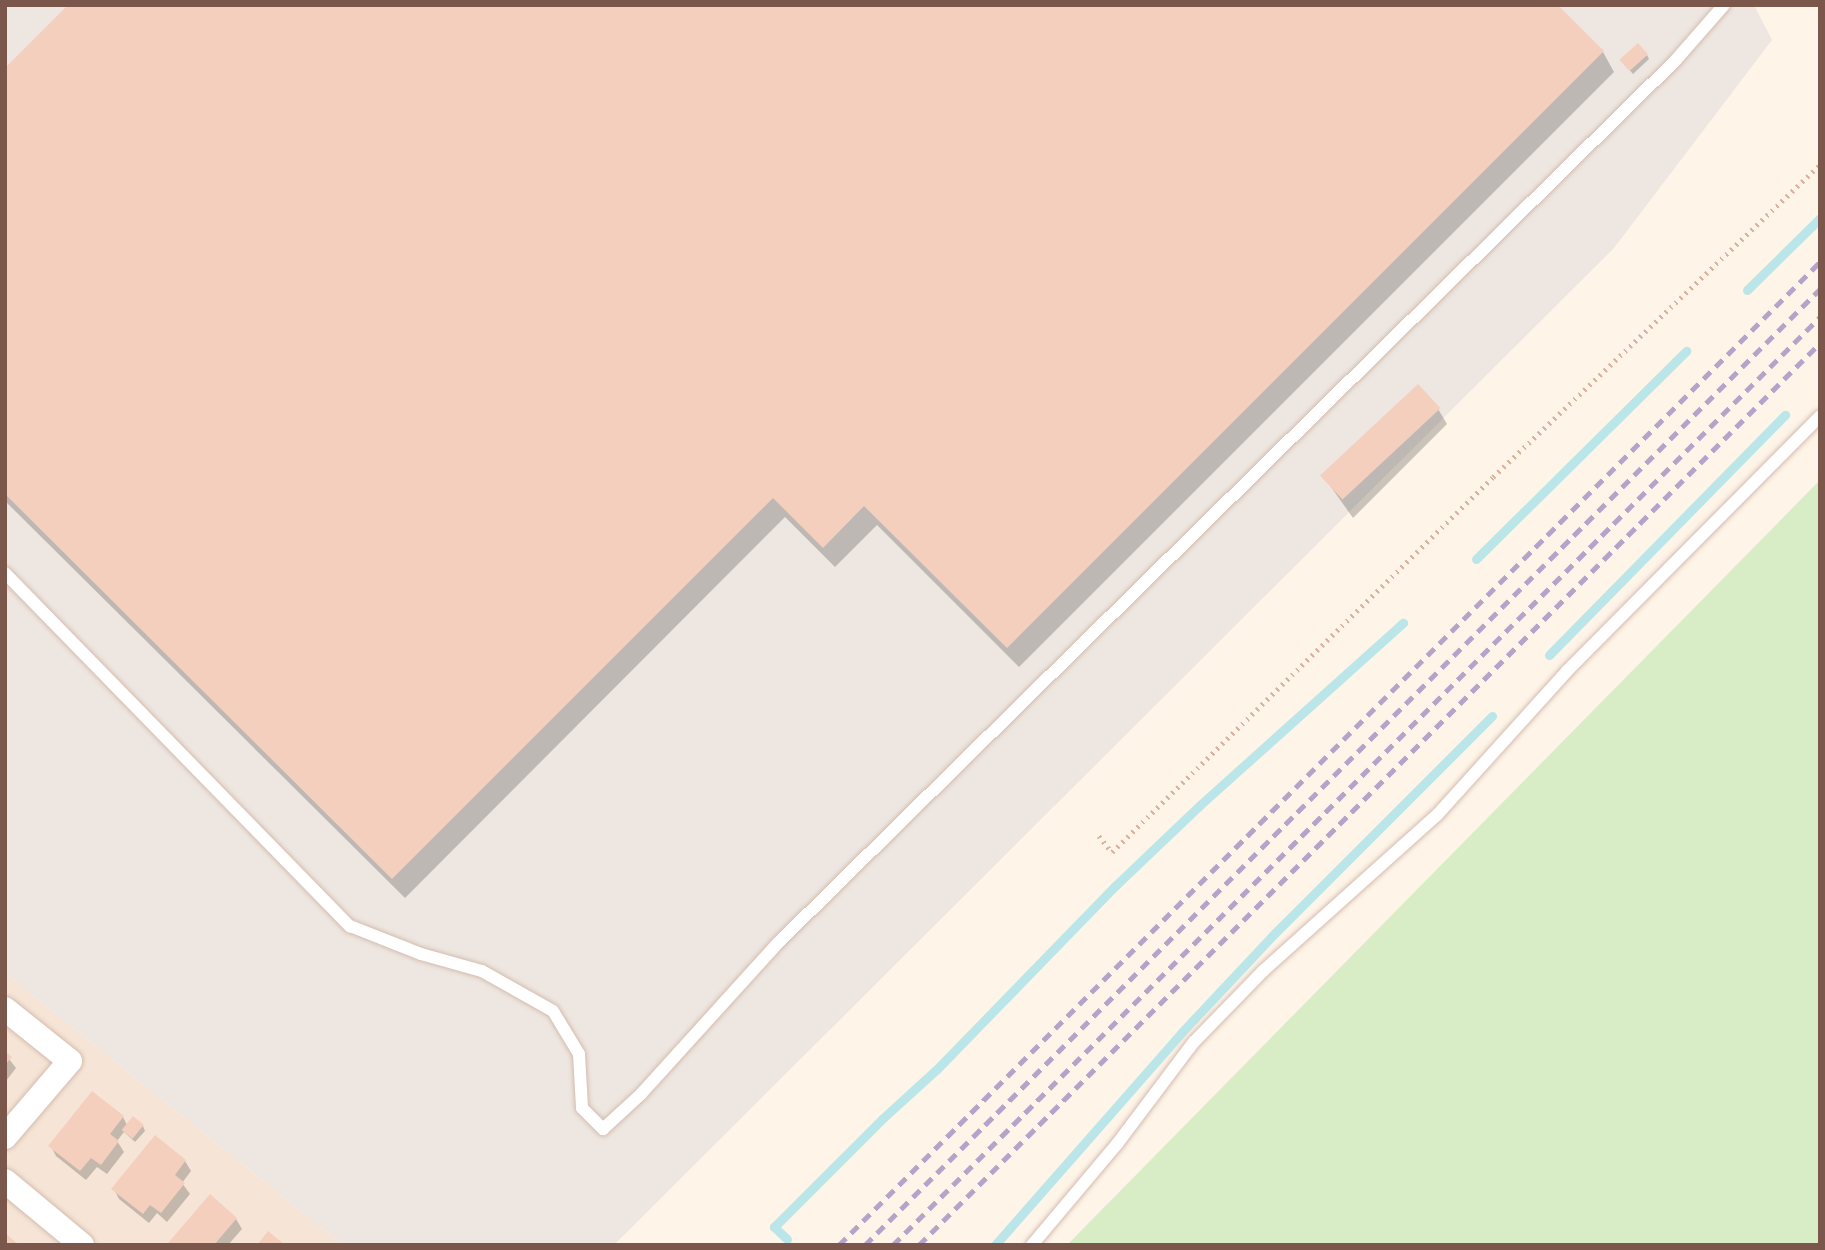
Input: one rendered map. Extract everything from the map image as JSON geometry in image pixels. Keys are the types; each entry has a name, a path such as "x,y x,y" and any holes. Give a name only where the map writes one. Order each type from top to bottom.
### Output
{"street":[{"path":"5,1009 70,1061 5,1137"},
{"path":"5,1181 82,1245"}],"lane":[{"path":"5,573 350,926 421,954 482,971 553,1010 579,1054 582,1108 603,1129 641,1094 779,942 1675,61 1724,5"},
{"path":"1032,1245 1117,1144 1194,1042 1263,971 1437,815 1567,671 1820,416"}],"path":[{"path":"1099,836 1112,852 1493,477 1820,164"}],"shaded area":[{"path":"5,5 1754,5 1772,40 1614,248 614,1245 343,1245 5,973"},
{"path":"5,973 343,1245 5,1245"}],"green space":[{"path":"1820,480 1820,1245 1067,1245"}],"building":[{"path":"68,5 1558,5 1604,51 1007,648 864,506 823,548 773,498 392,879 5,494 5,68"},
{"path":"1638,43 1648,54 1629,71 1619,60"},
{"path":"1418,384 1441,408 1343,500 1320,475"},
{"path":"5,1051 12,1057 5,1065"},
{"path":"92,1091 124,1116 110,1134 119,1141 101,1165 91,1158 80,1171 48,1146"},
{"path":"133,1116 144,1125 133,1139 122,1130"},
{"path":"155,1135 186,1160 175,1175 185,1183 161,1213 150,1205 143,1214 111,1189"},
{"path":"210,1194 237,1218 214,1245 168,1243"},
{"path":"268,1231 285,1245 257,1245"},
{"path":"5,1233 19,1245 5,1245"}],"waterway":[{"path":"1747,290 1820,218"},
{"path":"1476,559 1686,351"},
{"path":"1549,655 1785,415"},
{"path":"787,1239 774,1227 882,1119 937,1069 1115,886 1200,805 1403,623"},
{"path":"995,1245 1181,1033 1275,933 1492,716"}],"railway":[{"path":"839,1245 1820,262"},
{"path":"865,1245 1820,289"},
{"path":"893,1245 1820,317"},
{"path":"919,1245 1820,343"}]}
